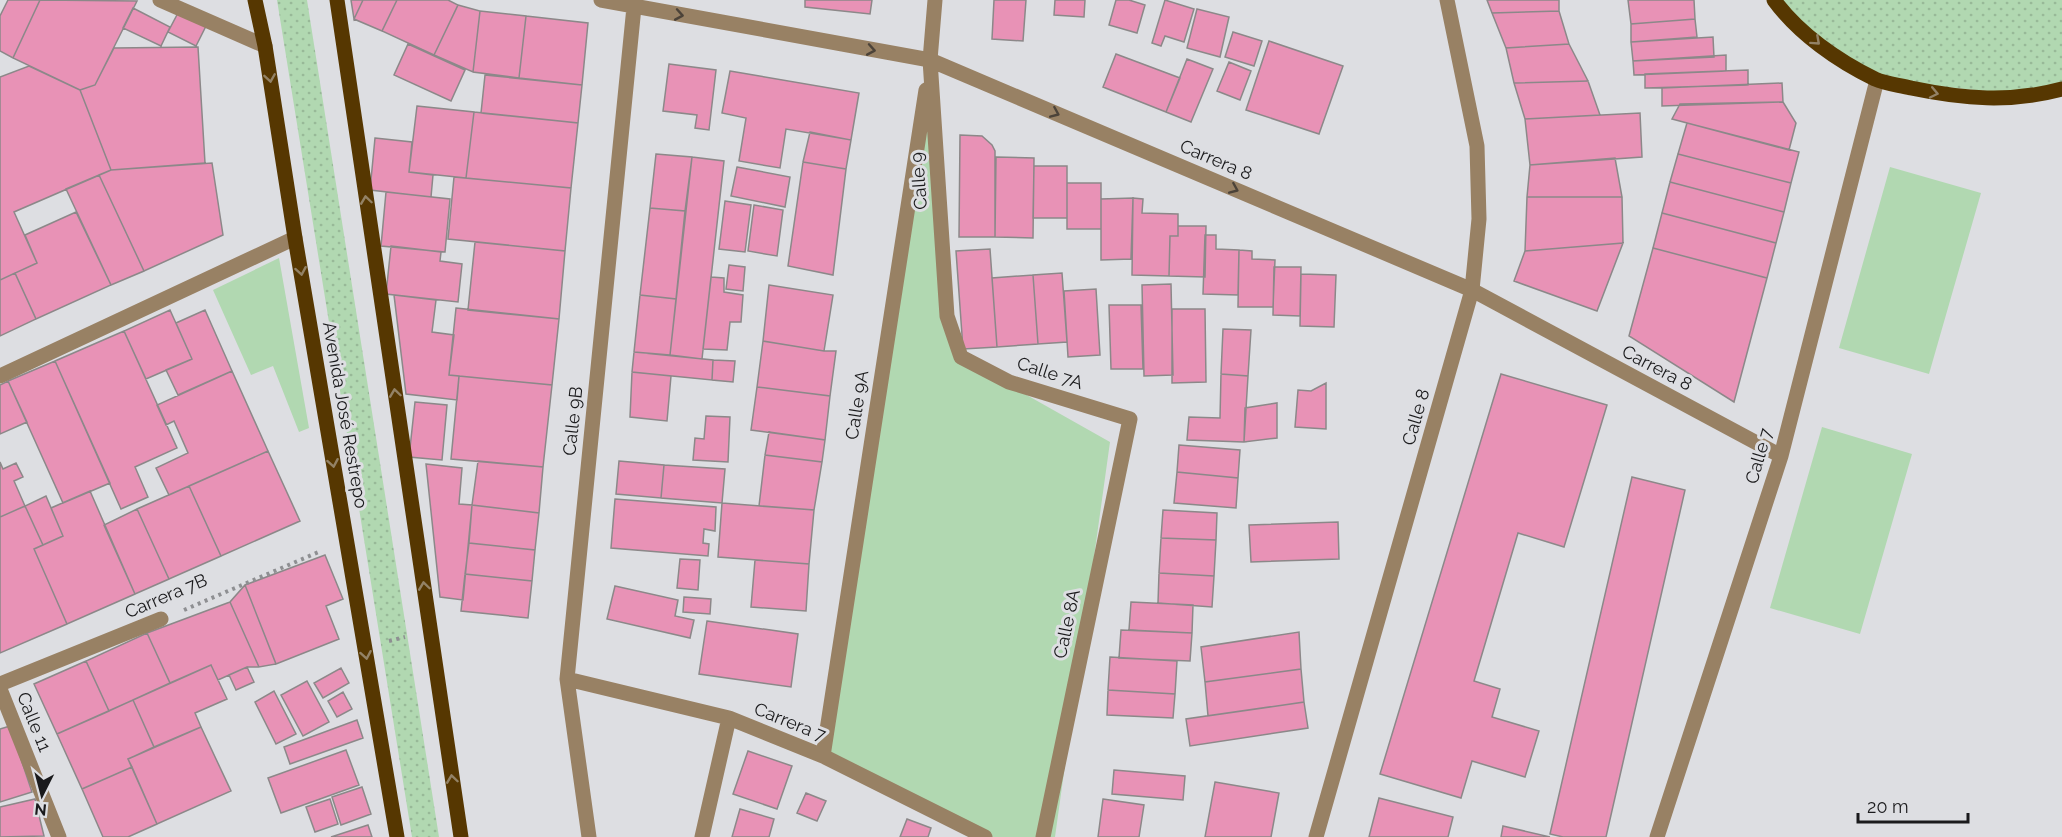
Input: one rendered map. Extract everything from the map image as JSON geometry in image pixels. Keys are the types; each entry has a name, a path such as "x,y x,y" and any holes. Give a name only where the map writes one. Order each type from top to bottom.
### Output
{"main road":[{"name":"Avenida José Restrepo","path":"255,0 265,46 295,238 397,837"},
{"path":"337,0 461,837"},
{"path":"1774,0 1783,12 1823,48 1877,80 1946,96 1994,99 2035,96 2062,89"}],"street":[{"path":"160,0 265,46"},
{"name":"Carrera 8","path":"601,0 930,60 1472,290 1780,456"},
{"name":"Calle 9","path":"935,0 930,60 947,316 961,357"},
{"name":"Calle 8","path":"1317,837 1472,290 1479,219 1477,146 1447,0"},
{"name":"Calle 9B","path":"589,837 567,679 634,7"},
{"name":"Calle 9A","path":"823,756 930,60"},
{"name":"Calle 7","path":"1657,837 1780,456 1877,80"},
{"path":"0,376 295,238"},
{"name":"Calle 7A","path":"961,357 1009,382 1130,418"},
{"name":"Calle 8A","path":"1043,837 1130,418"},
{"name":"Carrera 7B","path":"0,684 161,620"},
{"name":"Carrera 7","path":"567,679 729,718 823,756 985,837"},
{"name":"Calle 11","path":"0,689 59,837"},
{"path":"702,837 729,718"}],"path":[{"name":"Carrera 7B","path":"161,620 347,540"},
{"path":"365,647 430,630"}],"green space":[{"path":"277,0 307,0 439,837 412,837"},
{"path":"1774,0 2062,0 2062,89 2035,96 1877,80 1823,48"},
{"path":"930,60 956,361 986,372 1110,442 1055,837 985,837 823,756"},
{"path":"1890,167 1981,193 1929,374 1839,348"},
{"path":"279,258 309,428 299,432 273,366 251,375 213,290"},
{"path":"1822,427 1912,454 1860,634 1770,608"}],"building":[{"path":"8,0 40,0 13,58 0,51 0,16"},
{"path":"40,0 137,1 95,85 80,90 13,58"},
{"path":"351,0 363,0 354,19"},
{"path":"363,0 397,0 382,31 354,19"},
{"path":"397,0 448,0 458,5 434,55 382,31"},
{"path":"805,0 872,0 870,14 805,7"},
{"path":"994,0 1026,0 1023,41 992,39"},
{"path":"1055,0 1085,0 1084,17 1054,15"},
{"path":"1116,0 1129,0 1145,5 1137,33 1109,25"},
{"path":"1165,0 1194,9 1184,42 1165,36 1161,46 1152,43"},
{"path":"1487,0 1559,0 1559,11 1492,13"},
{"path":"1628,0 1694,0 1695,19 1631,24"},
{"path":"458,5 480,11 473,72 434,55"},
{"path":"133,8 170,27 161,46 123,28"},
{"path":"1197,9 1229,17 1220,57 1187,48"},
{"path":"179,11 206,26 196,46 168,32"},
{"path":"480,11 526,16 519,78 473,72"},
{"path":"1559,11 1569,44 1506,48 1492,13"},
{"path":"526,16 588,23 582,85 519,78"},
{"path":"1695,19 1697,37 1631,42 1631,24"},
{"path":"1233,32 1262,41 1254,66 1225,57"},
{"path":"1713,37 1714,57 1633,61 1631,42"},
{"path":"1269,41 1343,66 1319,134 1246,110"},
{"path":"408,44 465,70 451,101 394,75"},
{"path":"1569,44 1588,81 1514,83 1506,48"},
{"path":"198,47 205,163 111,170 80,90 95,85 114,48"},
{"path":"1116,54 1180,78 1166,112 1103,87"},
{"path":"1726,55 1726,71 1634,75 1633,61"},
{"path":"1187,59 1213,69 1191,122 1166,112"},
{"path":"1229,62 1251,71 1240,100 1217,91"},
{"path":"669,64 716,70 709,130 695,128 697,115 663,111"},
{"path":"29,66 80,90 111,170 14,212 37,263 0,280 0,77"},
{"path":"1748,70 1748,85 1645,88 1645,74"},
{"path":"730,71 859,93 851,140 786,129 780,168 739,161 746,118 722,113"},
{"path":"485,75 582,85 578,123 481,113"},
{"path":"1588,81 1600,115 1525,119 1514,83"},
{"path":"1782,83 1783,102 1662,106 1662,88"},
{"path":"1783,102 1796,123 1789,150 1672,119 1680,104"},
{"path":"417,106 474,112 466,178 409,172"},
{"path":"474,112 578,123 571,188 466,178"},
{"path":"1640,113 1642,157 1530,165 1525,119"},
{"path":"1687,123 1799,152 1791,183 1678,154"},
{"path":"810,132 851,140 846,169 803,162"},
{"path":"960,135 982,136 995,151 995,237 959,237"},
{"path":"375,138 412,142 409,172 433,175 431,197 370,190"},
{"path":"656,154 692,157 685,211 650,208"},
{"path":"1678,154 1791,183 1784,212 1670,182"},
{"path":"692,157 724,161 702,359 670,355"},
{"path":"996,157 1034,158 1033,238 995,237"},
{"path":"1615,158 1622,197 1527,197 1530,165"},
{"path":"803,162 846,169 833,275 788,266"},
{"path":"212,163 223,235 144,271 99,175 111,170"},
{"path":"1034,166 1067,166 1067,218 1033,218"},
{"path":"737,167 790,177 785,207 731,196"},
{"path":"99,175 144,271 111,285 66,189"},
{"path":"454,177 571,188 565,251 448,239"},
{"path":"1670,182 1784,212 1776,243 1662,213"},
{"path":"1067,183 1101,183 1101,229 1067,229"},
{"path":"386,192 450,199 445,252 381,246"},
{"path":"1527,197 1622,197 1623,243 1525,251"},
{"path":"1133,198 1131,259 1101,260 1101,199"},
{"path":"1133,198 1143,199 1142,213 1178,214 1178,236 1170,236 1169,276 1132,275"},
{"path":"725,201 751,205 745,252 719,249"},
{"path":"754,205 783,210 777,256 748,251"},
{"path":"650,208 685,211 676,299 640,295"},
{"path":"76,212 111,285 36,319 15,273 37,263 25,235"},
{"path":"1662,213 1776,243 1767,278 1653,248"},
{"path":"1178,226 1206,226 1205,277 1169,276 1170,236 1178,236"},
{"path":"1205,235 1216,235 1216,249 1239,250 1238,295 1203,294"},
{"path":"475,242 565,251 559,319 468,310"},
{"path":"1623,243 1597,311 1514,281 1525,251"},
{"path":"391,246 441,252 440,261 462,264 458,302 386,294"},
{"path":"1653,248 1767,278 1734,402 1629,336"},
{"path":"990,249 997,347 963,349 956,251"},
{"path":"1239,250 1252,251 1252,259 1275,260 1273,307 1238,307"},
{"path":"729,265 745,267 743,291 726,289"},
{"path":"1274,267 1301,267 1300,316 1273,315"},
{"path":"15,273 36,319 0,336 0,280"},
{"path":"1062,273 1067,342 1038,344 1033,275"},
{"path":"1301,274 1336,275 1334,327 1300,326"},
{"path":"1033,275 1038,344 997,347 992,278"},
{"path":"711,277 724,278 724,292 743,295 741,322 730,322 727,350 703,349"},
{"path":"1171,284 1173,375 1144,376 1142,285"},
{"path":"769,285 833,295 824,351 763,341"},
{"path":"1096,289 1100,355 1068,357 1064,291"},
{"path":"394,295 436,300 432,332 454,335 449,375 459,376 457,400 406,394"},
{"path":"640,295 676,299 670,355 634,352"},
{"path":"1109,305 1141,305 1143,369 1111,369"},
{"path":"456,308 559,319 552,385 449,375"},
{"path":"1172,309 1205,309 1206,382 1172,383"},
{"path":"170,310 192,359 146,379 124,331"},
{"path":"205,310 232,371 178,395 166,370 192,359 176,323"},
{"path":"1223,329 1251,330 1248,376 1221,374"},
{"path":"124,331 177,448 135,467 148,497 121,509 55,361"},
{"path":"763,341 836,351 830,396 757,387"},
{"path":"634,352 713,360 712,380 632,372"},
{"path":"713,360 735,361 733,382 712,380"},
{"path":"55,361 110,483 63,503 8,381"},
{"path":"232,371 268,451 169,495 156,468 188,453 174,421 166,425 157,405"},
{"path":"632,372 671,376 667,421 630,417"},
{"path":"1221,374 1248,376 1244,442 1187,440 1189,417 1220,418"},
{"path":"1501,374 1607,405 1564,547 1518,533 1474,681 1500,689 1492,717 1539,731 1525,777 1472,761 1461,798 1380,774"},
{"path":"459,376 552,385 543,467 451,459"},
{"path":"8,381 27,422 0,434 0,385"},
{"path":"1326,383 1326,429 1295,427 1298,390 1311,391"},
{"path":"757,387 830,396 825,440 751,430"},
{"path":"415,402 447,405 442,460 409,457"},
{"path":"1277,403 1277,438 1244,442 1245,408"},
{"path":"706,416 730,417 728,462 693,460 695,438 704,439"},
{"path":"769,432 825,440 822,462 765,455"},
{"path":"1179,445 1240,450 1238,478 1177,472"},
{"path":"268,451 300,521 221,556 189,486"},
{"path":"765,455 822,462 814,510 759,506"},
{"path":"478,461 543,467 539,513 472,505"},
{"path":"619,461 664,465 661,498 616,494"},
{"path":"0,462 3,469 16,463 23,477 14,481 25,506 0,517"},
{"path":"426,464 462,468 459,504 472,505 463,600 440,597"},
{"path":"664,465 725,469 722,503 661,498"},
{"path":"1177,472 1238,478 1236,508 1174,503"},
{"path":"1632,477 1685,490 1606,837 1563,837 1550,834"},
{"path":"189,486 221,556 169,579 137,509"},
{"path":"90,491 135,594 67,624 34,549 63,536 51,508"},
{"path":"46,496 63,536 43,545 25,506"},
{"path":"615,499 716,507 715,531 704,529 703,543 709,544 708,556 611,548"},
{"path":"722,503 814,510 809,564 718,557"},
{"path":"472,505 539,513 535,550 469,543"},
{"path":"25,506 43,545 34,549 67,624 0,653 0,517"},
{"path":"137,509 169,579 135,594 104,525"},
{"path":"1163,510 1217,513 1216,540 1161,538"},
{"path":"1338,522 1339,559 1251,562 1249,525"},
{"path":"1161,538 1216,540 1214,576 1159,573"},
{"path":"469,543 535,550 532,581 465,574"},
{"path":"325,555 343,599 326,606 339,639 276,664 245,585"},
{"path":"680,559 700,560 698,590 677,588"},
{"path":"755,560 809,564 806,611 751,607"},
{"path":"1159,573 1214,576 1212,607 1158,603"},
{"path":"465,574 532,581 528,618 461,611"},
{"path":"245,585 276,664 259,667 230,602"},
{"path":"615,586 678,600 675,616 694,620 690,638 607,619"},
{"path":"684,597 711,599 710,614 683,612"},
{"path":"230,602 259,667 247,667 218,680 211,665 170,683 147,633"},
{"path":"1131,602 1193,605 1192,633 1129,630"},
{"path":"707,621 798,634 791,687 699,674"},
{"path":"1121,630 1192,633 1190,661 1119,658"},
{"path":"1299,632 1301,669 1205,682 1201,647"},
{"path":"147,633 170,683 109,711 86,661"},
{"path":"1110,657 1177,661 1175,694 1108,690"},
{"path":"86,661 109,711 57,734 34,684"},
{"path":"211,665 227,699 195,713 201,727 154,747 133,700"},
{"path":"247,667 254,682 236,690 229,675"},
{"path":"341,668 349,683 323,698 314,683"},
{"path":"1301,669 1304,702 1208,716 1205,682"},
{"path":"307,681 329,722 303,736 281,695"},
{"path":"1108,690 1175,694 1173,718 1107,715"},
{"path":"274,691 296,734 276,744 255,702"},
{"path":"343,692 352,709 337,717 328,701"},
{"path":"133,700 154,747 128,759 132,767 82,789 57,734"},
{"path":"1304,702 1308,728 1190,746 1186,719"},
{"path":"357,720 363,738 290,764 284,747"},
{"path":"10,726 32,792 0,802 0,729"},
{"path":"201,727 231,791 157,824 128,759"},
{"path":"346,750 359,785 281,813 268,778"},
{"path":"748,751 792,766 777,809 733,794"},
{"path":"132,767 157,824 128,837 103,837 82,789"},
{"path":"1114,770 1185,776 1183,800 1112,794"},
{"path":"1215,782 1279,793 1271,837 1205,837"},
{"path":"362,787 371,814 341,825 332,797"},
{"path":"806,793 826,801 817,821 797,813"},
{"path":"1379,798 1453,817 1448,837 1369,837"},
{"path":"35,799 44,836 0,837 0,807"},
{"path":"330,799 338,824 315,832 306,807"},
{"path":"1103,799 1144,805 1139,837 1098,837"},
{"path":"740,809 774,819 769,837 732,837"},
{"path":"907,819 931,828 928,837 900,837"},
{"path":"368,825 372,837 331,837"},
{"path":"1503,826 1550,837 1501,837"}]}
